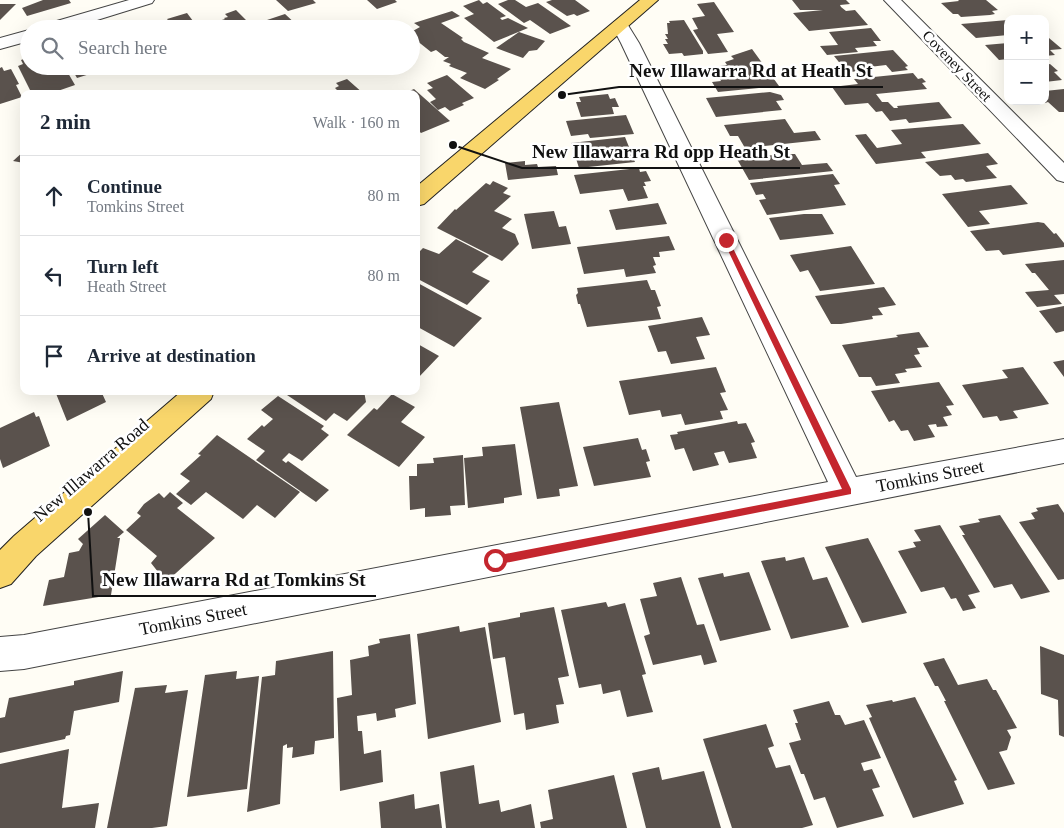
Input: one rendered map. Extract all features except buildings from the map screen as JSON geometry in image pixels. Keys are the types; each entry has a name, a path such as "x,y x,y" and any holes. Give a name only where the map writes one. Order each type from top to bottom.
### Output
{"main road":[{"path":"420,196 650,0"},
{"name":"New Illawarra Road","path":"0,549 178,395"},
{"name":"New Illawarra Road","path":"0,572 25,546 196,395"}],"street":[{"path":"79,20 146,0"},
{"name":"Coveney Street","path":"892,0 1064,175"},
{"path":"620,26 630,43 848,492"},
{"path":"0,44 20,38"},
{"name":"Tomkins Street","path":"12,653 1064,451"}],"place":[{"name":"New Illawarra Rd at Heath St","path":"562,95"},
{"name":"New Illawarra Rd opp Heath St","path":"453,145"},
{"name":"New Illawarra Rd at Tomkins St","path":"88,512"}],"route":[{"path":"495,560 848,492 726,240"}]}
